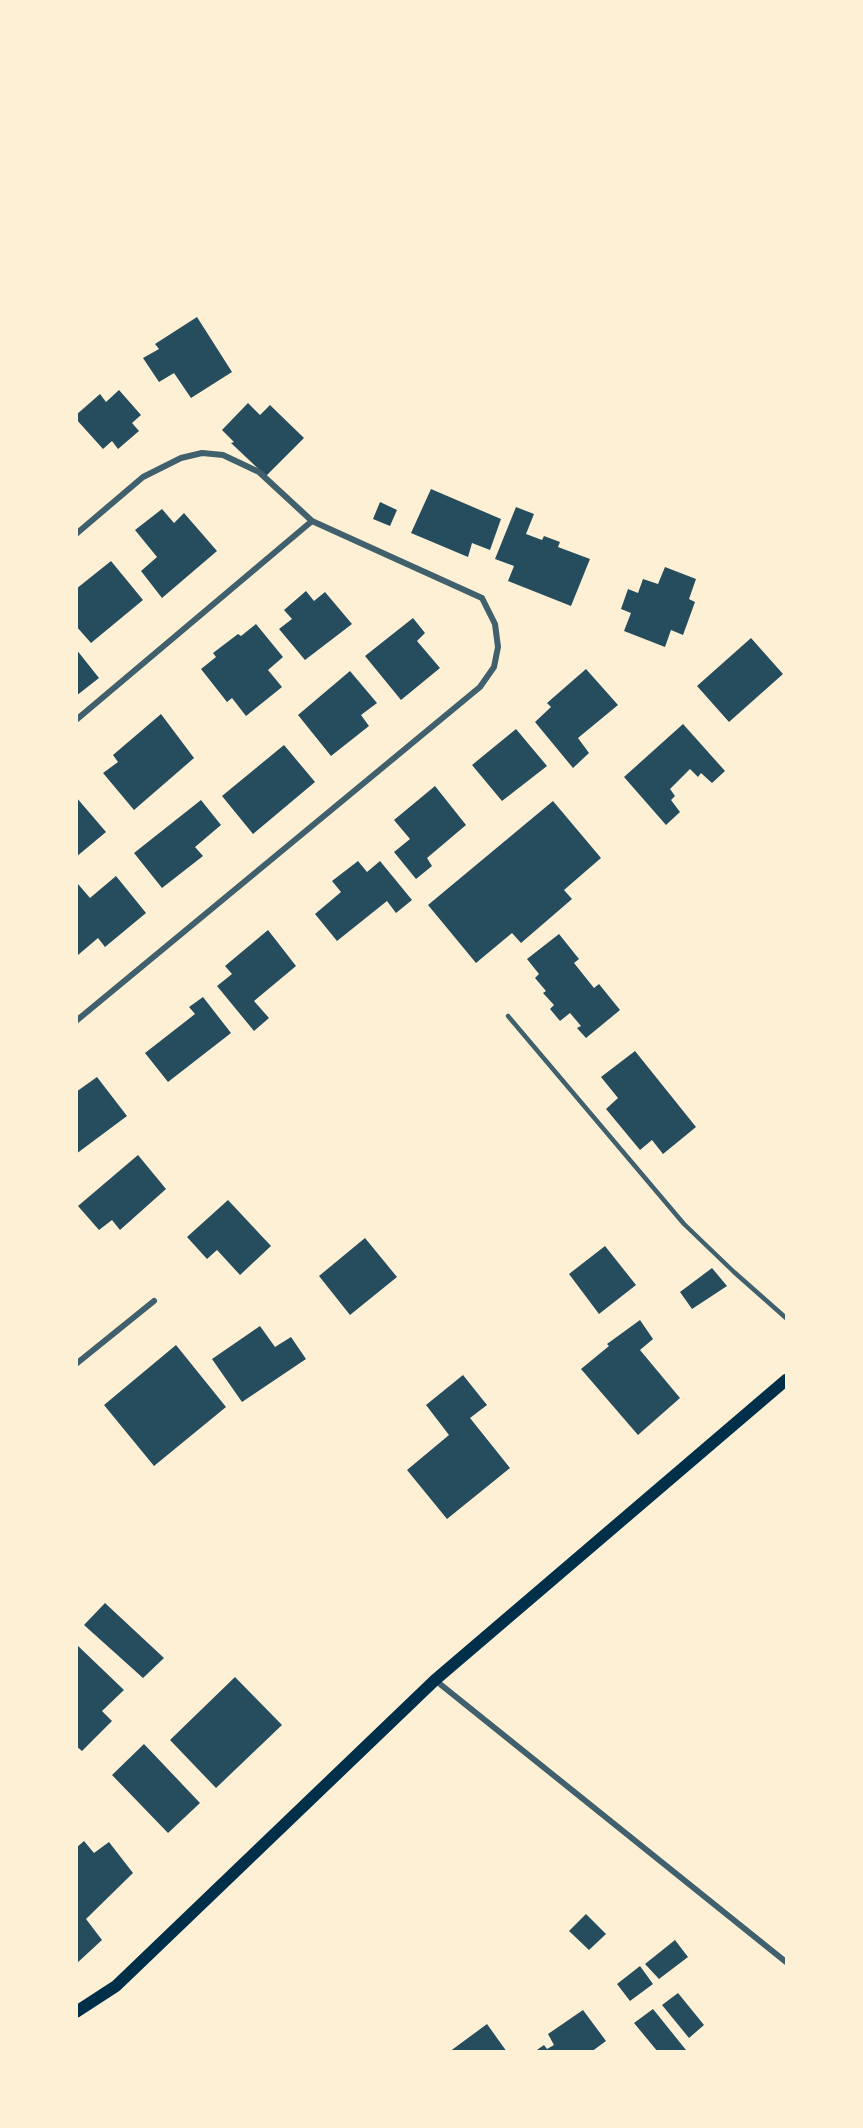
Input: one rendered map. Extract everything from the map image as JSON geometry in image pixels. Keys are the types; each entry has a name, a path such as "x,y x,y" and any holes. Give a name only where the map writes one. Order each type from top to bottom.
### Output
{"main road":[{"path":"76,2012 116,1986 435,1680 786,1380"}],"street":[{"path":"76,534 144,477 181,458 202,453 223,455 259,472 312,521 482,598 495,624 498,647 494,667 480,687 76,1021"},
{"path":"76,720 312,521"},
{"path":"76,1364 154,1301"},
{"path":"435,1680 786,1962"}],"lane":[{"path":"508,1016 684,1224 786,1318"}],"building":[{"path":"197,317 232,372 191,398 174,373 159,382 143,358 159,349 155,344"},
{"path":"119,390 141,415 132,423 139,431 118,449 112,441 103,449 76,419 76,415 100,394 106,402"},
{"path":"248,403 260,415 270,405 304,438 266,476 231,443 234,442 222,430"},
{"path":"431,489 501,519 490,550 472,543 468,557 411,533"},
{"path":"380,502 397,510 390,526 373,519"},
{"path":"516,507 534,514 526,534 542,540 544,536 560,542 558,547 590,559 571,606 508,581 514,566 495,559"},
{"path":"162,509 174,523 184,513 217,551 162,598 141,571 157,557 135,530"},
{"path":"111,561 143,600 91,643 76,626 76,589"},
{"path":"665,567 696,579 689,599 695,602 683,635 671,630 665,647 624,631 631,613 621,609 628,589 638,593 643,579 658,584"},
{"path":"306,591 314,601 325,592 352,624 305,660 279,629 292,619 284,610"},
{"path":"413,618 425,633 417,641 440,668 401,700 365,656"},
{"path":"256,624 283,657 268,670 282,687 246,716 232,698 227,702 201,669 216,657 213,653"},
{"path":"751,638 783,674 729,722 697,686"},
{"path":"76,649 99,678 76,696"},
{"path":"586,669 618,705 578,738 589,753 573,768 535,722 551,707 547,703"},
{"path":"350,671 377,703 361,715 369,726 331,756 298,715"},
{"path":"161,714 194,758 134,810 103,773 118,762 113,755"},
{"path":"683,724 725,771 712,783 701,773 698,777 690,769 670,789 675,796 671,800 680,812 666,825 624,777"},
{"path":"516,729 547,766 502,801 472,765"},
{"path":"284,745 315,782 253,834 222,796"},
{"path":"435,786 466,825 427,858 432,866 416,879 394,852 410,839 394,820"},
{"path":"76,797 106,832 76,857"},
{"path":"201,800 221,825 195,847 203,856 162,888 134,853"},
{"path":"553,801 601,858 564,890 572,899 521,943 512,933 476,963 428,905"},
{"path":"358,861 367,872 380,861 412,900 396,913 387,901 337,941 315,914 341,892 332,881"},
{"path":"116,876 146,913 105,947 98,938 78,955 76,885 78,884 90,898"},
{"path":"268,930 296,966 254,1001 269,1018 254,1031 217,986 232,974 225,966"},
{"path":"559,934 579,959 574,963 594,988 599,984 620,1010 586,1038 577,1028 581,1026 570,1013 560,1021 550,1009 554,1005 543,993 546,991 535,978 539,974 527,959"},
{"path":"203,997 231,1033 168,1082 145,1053 195,1014 189,1007"},
{"path":"635,1051 696,1127 663,1154 652,1140 640,1150 606,1109 618,1098 601,1077"},
{"path":"97,1077 127,1116 76,1154 76,1092"},
{"path":"138,1155 166,1189 120,1230 112,1220 99,1230 78,1206"},
{"path":"228,1200 271,1246 240,1275 217,1250 207,1259 187,1237"},
{"path":"365,1238 397,1277 350,1315 319,1276"},
{"path":"605,1246 636,1285 599,1314 569,1274"},
{"path":"712,1268 727,1286 692,1309 680,1292"},
{"path":"640,1320 653,1339 640,1350 680,1398 638,1435 581,1369 609,1346 607,1344"},
{"path":"260,1326 275,1347 291,1337 306,1359 242,1402 212,1359"},
{"path":"176,1345 226,1407 154,1466 104,1405"},
{"path":"463,1375 487,1405 470,1418 510,1468 447,1519 407,1470 449,1435 426,1405"},
{"path":"105,1603 164,1658 143,1678 84,1625"},
{"path":"76,1644 124,1690 102,1711 112,1721 82,1751 76,1746"},
{"path":"235,1677 282,1725 216,1788 170,1740"},
{"path":"144,1744 200,1803 168,1833 112,1775"},
{"path":"84,1841 94,1853 109,1842 133,1873 86,1919 102,1940 76,1964 76,1848"},
{"path":"586,1914 606,1934 589,1950 569,1931"},
{"path":"675,1940 688,1957 659,1979 645,1964"},
{"path":"640,1966 653,1984 630,2001 617,1984"},
{"path":"678,1993 704,2025 689,2038 662,2005"},
{"path":"653,2009 686,2050 684,2052 658,2052 634,2023"},
{"path":"583,2010 606,2041 591,2052 534,2052 544,2045 547,2049 554,2045 548,2034"},
{"path":"487,2024 507,2052 449,2052"}]}
